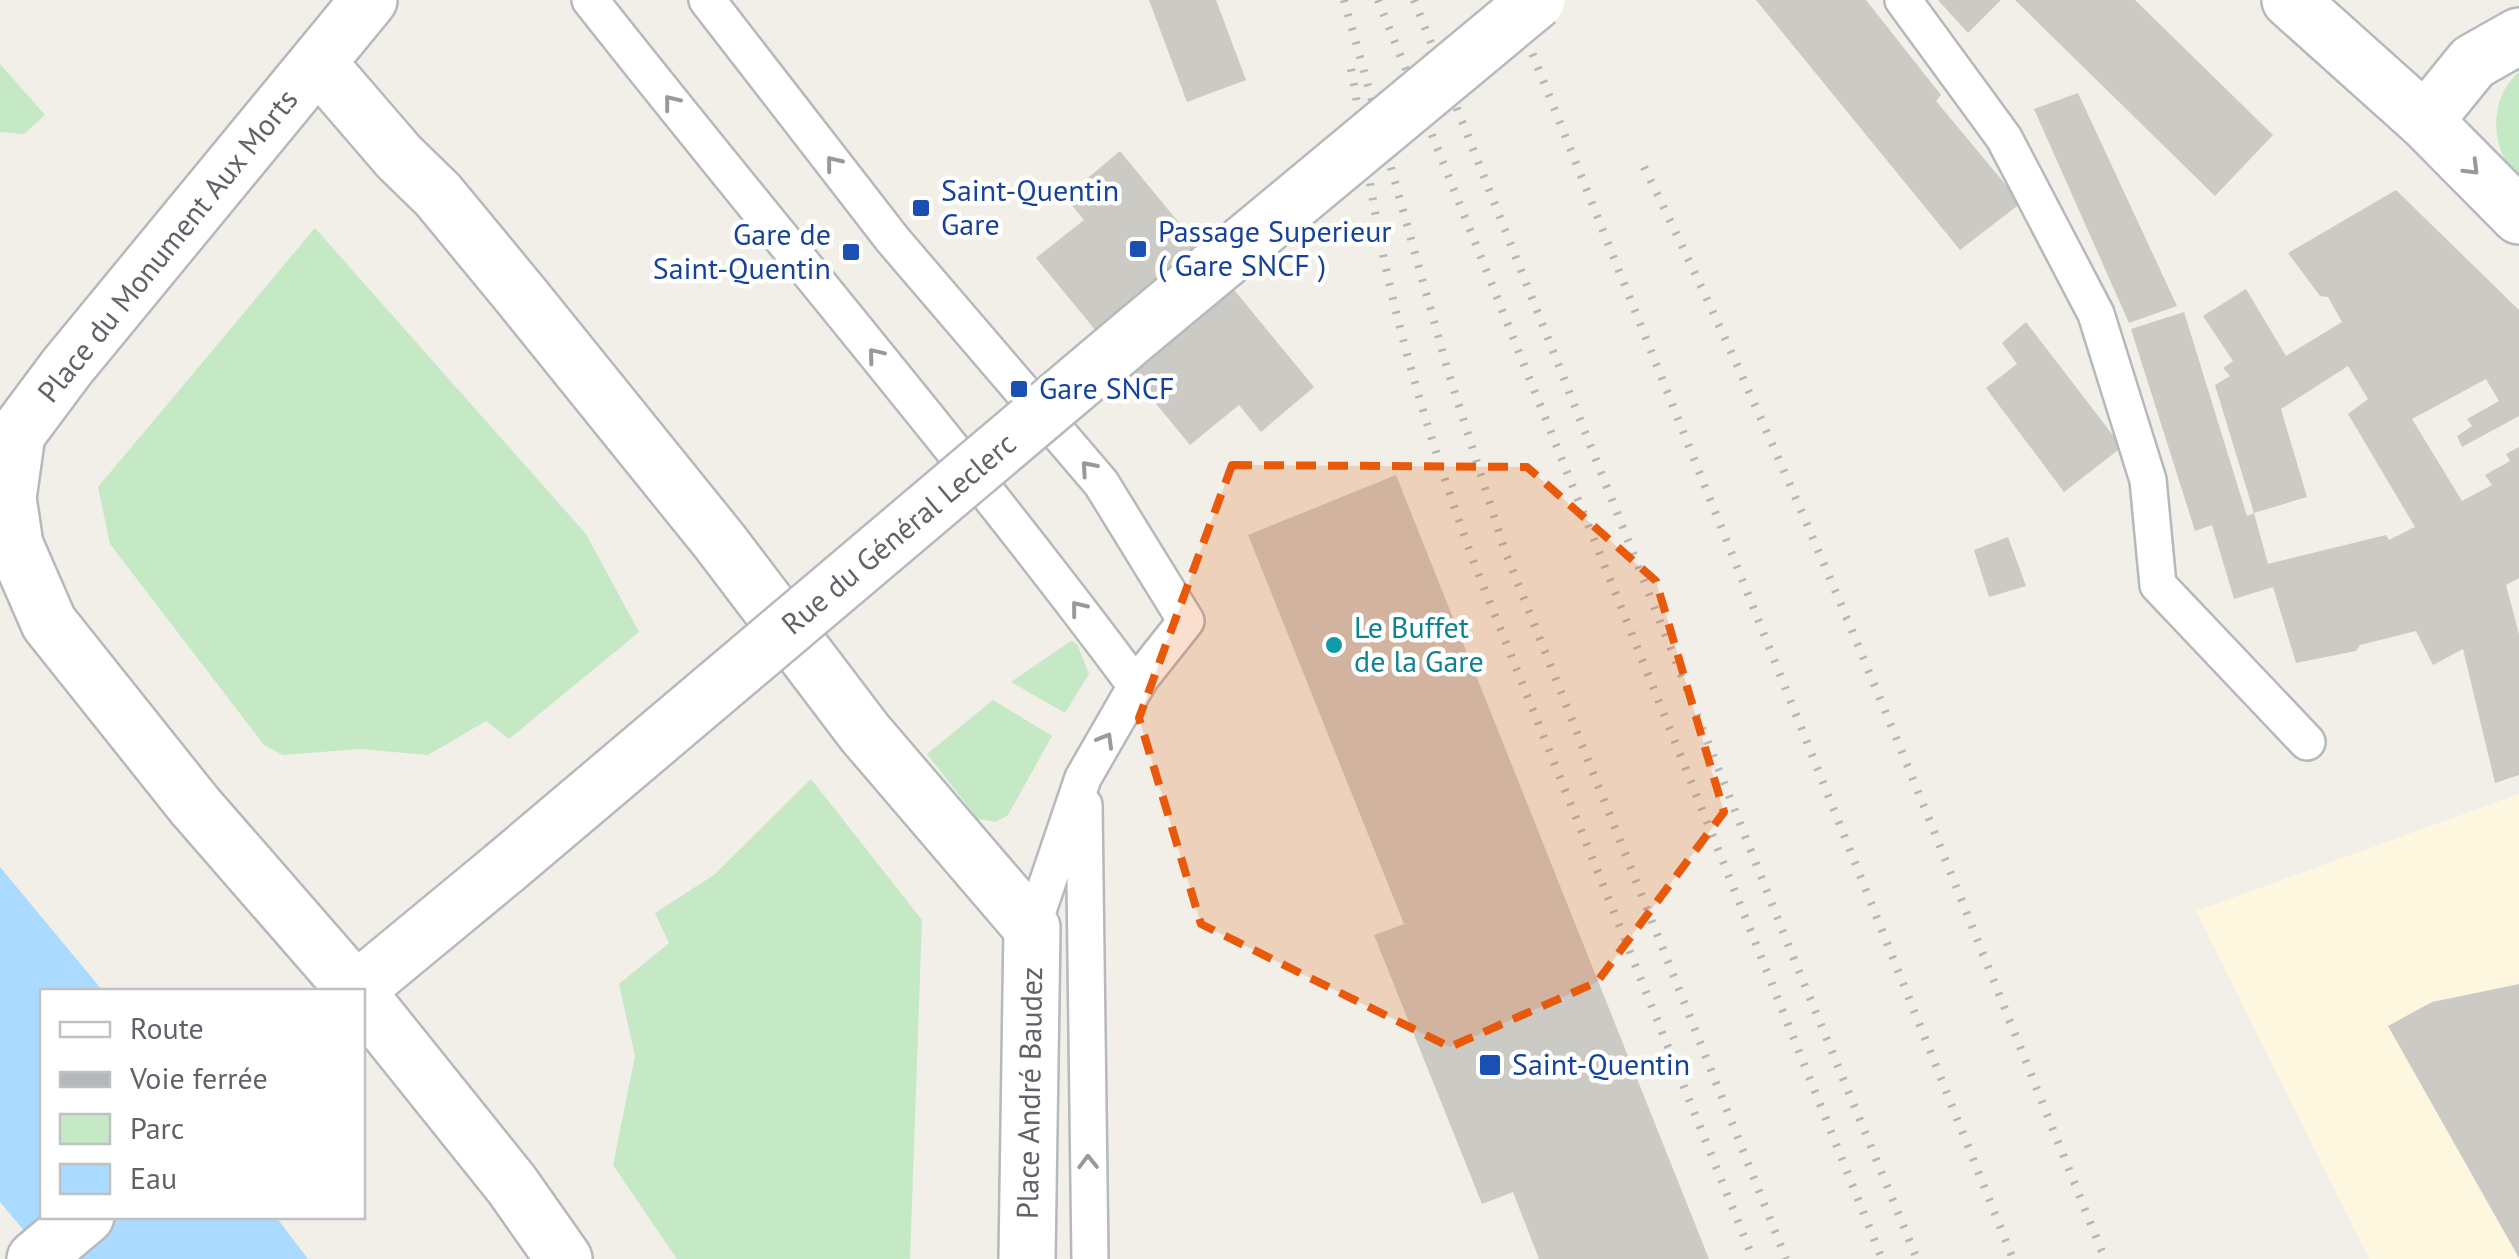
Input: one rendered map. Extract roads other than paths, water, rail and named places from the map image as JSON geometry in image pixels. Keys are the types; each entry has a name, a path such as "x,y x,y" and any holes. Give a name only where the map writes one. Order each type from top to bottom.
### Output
{"street":[{"name":"Place du Monument Aux Morts","path":"354,989 195,806 49,622 15,546 8,498 16,434 67,366 369,0"},
{"name":"Rue du Général Leclerc","path":"362,989 1134,335 1537,0"},
{"path":"2290,0 2425,120 2519,216"},
{"path":"2425,120 2474,62 2519,36"},
{"path":"318,62 398,158 438,194 720,542 865,733 1032,928"},
{"name":"Place André Baudez","path":"1026,1259 1032,928"},
{"path":"365,1003 512,1185 564,1259"},
{"path":"35,1259 82,1219"}],"lane":[{"path":"590,0 945,440 1136,686"},
{"path":"707,0 893,240 1101,483 1186,620 1136,686 1084,778 1032,928"},
{"path":"1903,0 2004,138 2096,314 2148,480 2158,585 2307,742"},
{"path":"1084,778 1090,1259"}],"water":[{"path":"0,867 101,989 40,989 40,1219 278,1219 308,1259 48,1259 0,1202"}],"railway":[{"path":"1344,0 1448,371 1505,551 1786,1259"},
{"path":"1378,0 1882,1259"},
{"path":"1414,0 1785,937 1917,1259"},
{"path":"1511,0 2013,1259"},
{"path":"1351,69 1391,289 1447,486 1474,563 1753,1259"},
{"path":"1644,167 1708,301 1827,572 2105,1259"}],"place":[{"name":"Saint-Quentin Gare","path":"921,208"},
{"name":"Passage Superieur ( Gare SNCF )","path":"1138,249"},
{"name":"Gare de Saint-Quentin","path":"851,252"},
{"name":"Gare SNCF","path":"1019,389"},
{"name":"Le Buffet de la Gare","path":"1334,645"},
{"name":"Saint-Quentin","path":"1490,1065"}]}
